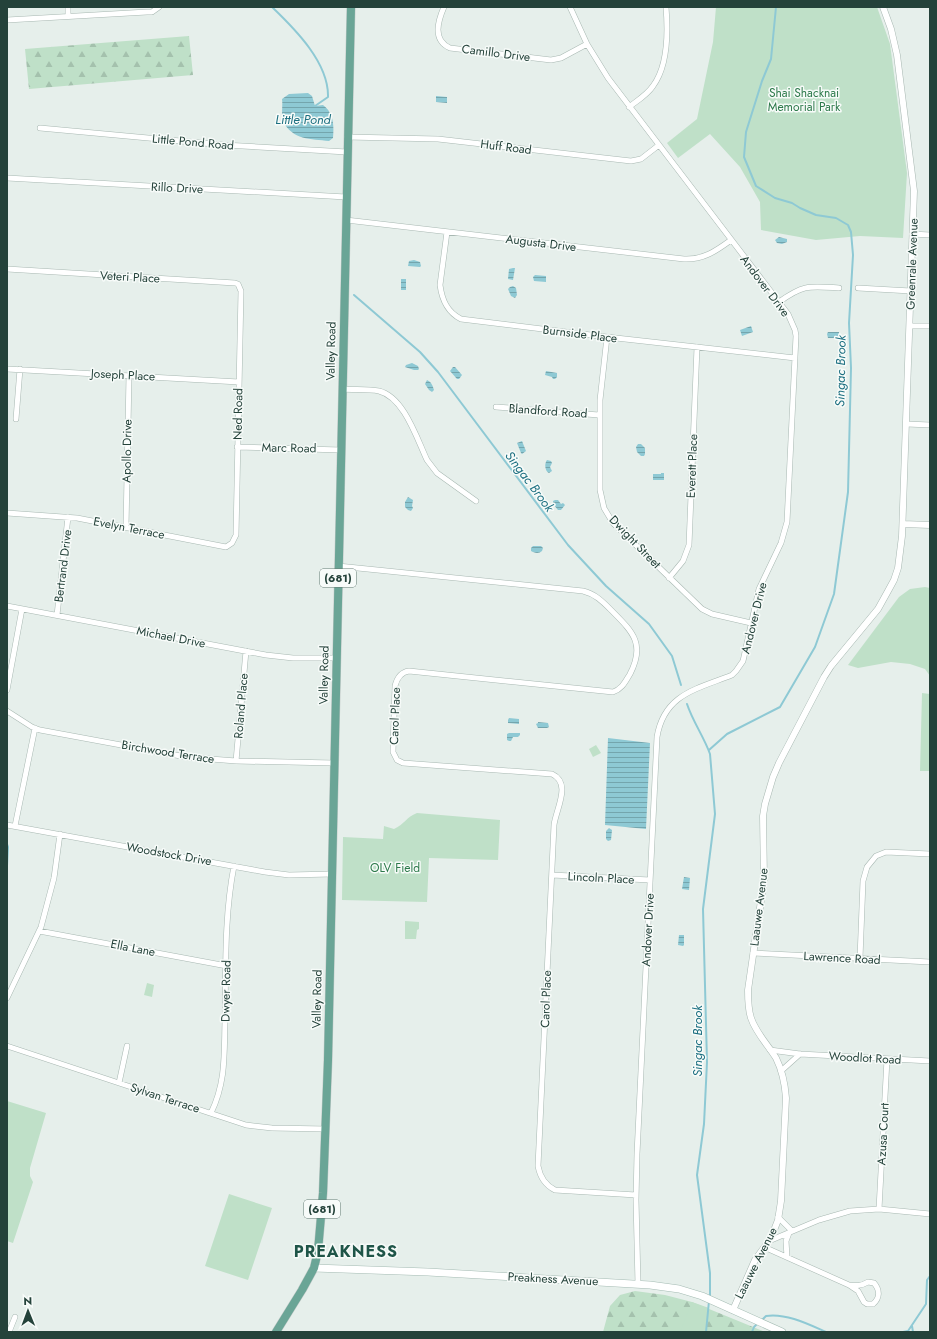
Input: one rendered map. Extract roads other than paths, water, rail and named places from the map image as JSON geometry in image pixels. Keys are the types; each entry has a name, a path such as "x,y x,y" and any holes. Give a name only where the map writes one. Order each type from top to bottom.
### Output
{"main road":[{"name":"Valley Road","path":"276,1332 314,1268 321,1232 326,1129 351,7"},
{"name":"Preakness Avenue","path":"314,1268 435,1272 638,1284 680,1289 709,1299 782,1332"}],"street":[{"path":"68,7 68,16"},
{"path":"7,20 152,12 159,7"},
{"name":"Camillo Drive","path":"444,7 438,22 438,33 442,43 450,48 551,60 561,58 587,44"},
{"name":"Andover Drive","path":"570,7 587,44 608,78 788,314 796,336 789,513 780,543 759,589 743,661 732,675 694,690 670,706 661,720 657,737 636,1195 638,1284"},
{"path":"629,107 648,92 658,78 662,69 668,24 666,7"},
{"name":"Greenrale Avenue","path":"883,7 895,44 914,191 903,524"},
{"name":"Little Pond Road","path":"40,128 224,145 347,152"},
{"name":"Huff Road","path":"348,137 438,139 631,161 641,159 659,145"},
{"name":"Rillo Drive","path":"7,178 346,197"},
{"name":"Augusta Drive","path":"346,220 690,260 707,256 731,240"},
{"name":"Burnside Place","path":"447,232 440,285 441,293 446,307 462,319 474,322 795,358"},
{"path":"912,234 930,235"},
{"name":"Veteri Place","path":"7,269 235,283 240,287 241,299"},
{"path":"779,302 792,293 812,286 840,288"},
{"path":"858,288 911,290"},
{"name":"Ned Road","path":"236,528 241,299"},
{"path":"910,326 930,326"},
{"name":"Dwight Street","path":"607,337 600,389 600,490 604,508 613,523 702,608 712,614 751,623"},
{"name":"Everett Place","path":"669,578 683,561 689,545 696,347"},
{"name":"Joseph Place","path":"7,369 239,382"},
{"path":"16,419 20,369"},
{"name":"Apollo Drive","path":"126,527 129,376"},
{"path":"342,389 378,391 391,397 397,402 405,414 427,460 432,467 437,473 476,501"},
{"name":"Blandford Road","path":"496,407 600,415"},
{"path":"907,424 930,425"},
{"name":"Marc Road","path":"238,447 341,450"},
{"name":"Evelyn Terrace","path":"7,513 68,517 226,547 235,540 236,528"},
{"name":"Bertrand Drive","path":"57,615 68,517"},
{"path":"903,524 930,525"},
{"name":"Laauwe Avenue","path":"733,1310 756,1260 775,1228 781,1201 786,1098 784,1081 776,1059 751,1018 748,990 764,880 763,816 765,804 773,777 830,666 878,609 894,580 900,555 903,524"},
{"name":"Carol Place","path":"338,566 584,591 600,599 632,632 636,645 636,660 624,685 613,692 409,671 401,674 396,682 393,752 401,762 552,774 559,779 562,794 554,825 538,1166 546,1184 555,1190 636,1195"},
{"name":"Michael Drive","path":"7,606 282,658 336,658"},
{"path":"7,690 22,609"},
{"name":"Roland Place","path":"236,761 246,651"},
{"name":"Birchwood Terrace","path":"7,712 35,728 186,757 236,761 334,763"},
{"path":"15,826 35,728"},
{"name":"Woodstock Drive","path":"7,825 277,874 332,874"},
{"path":"7,998 39,931 54,878 60,834"},
{"path":"860,958 863,881 867,867 876,856 886,852 930,854"},
{"name":"Dwyer Road","path":"212,1113 220,1091 224,1066 229,899 234,866"},
{"name":"Lincoln Place","path":"552,875 650,880"},
{"name":"Ella Lane","path":"39,931 227,966"},
{"name":"Lawrence Road","path":"753,953 930,962"},
{"name":"Sylvan Terrace","path":"7,1046 246,1125 259,1127 326,1129"},
{"path":"119,1083 127,1046"},
{"name":"Woodlot Road","path":"770,1050 800,1054 887,1060 930,1061"},
{"path":"781,1071 800,1054"},
{"name":"Azusa Court","path":"879,1209 887,1060"},
{"path":"766,1244 791,1232 834,1215 850,1211 879,1209 930,1214"},
{"path":"778,1217 791,1232"},
{"path":"787,1257 786,1241 791,1232"},
{"path":"766,1244 787,1257 849,1284 862,1286 868,1282 874,1283 878,1290 878,1299 873,1304 867,1304 858,1291 849,1284"},
{"path":"9,1332 15,1317"}],"water":[{"name":"Little Pond","path":"308,93 312,96 315,106 323,105 327,108 331,116 333,124 333,138 329,141 309,139 297,135 291,132 283,121 282,99 289,94"},
{"path":"436,96 447,97 447,103 436,102"},
{"path":"779,237 787,239 787,242 782,244 777,243 775,240"},
{"path":"414,260 420,262 420,267 408,266 409,261"},
{"path":"515,268 513,280 508,279 509,269"},
{"path":"535,275 546,276 546,282 534,281 533,277"},
{"path":"401,279 406,279 406,290 401,290"},
{"path":"513,286 516,288 517,295 515,298 511,296 508,289"},
{"path":"751,326 753,332 742,336 740,330"},
{"path":"828,332 839,332 839,338 828,338"},
{"path":"412,363 418,366 418,370 405,367 406,365"},
{"path":"453,367 455,367 462,375 459,379 457,379 450,371"},
{"path":"546,371 557,373 557,377 553,379 552,377 545,375"},
{"path":"427,380 433,386 434,390 432,392 425,384"},
{"path":"522,441 526,451 522,454 517,443"},
{"path":"638,444 641,444 645,448 644,456 641,456 637,452 636,447"},
{"path":"547,460 551,461 552,463 550,467 552,471 549,473 545,467"},
{"path":"664,473 664,480 653,480 653,474"},
{"path":"408,497 413,500 413,508 411,511 405,507 405,502"},
{"path":"558,500 561,504 563,503 565,505 561,510 558,510 553,504 553,501"},
{"path":"533,546 541,546 543,548 542,551 538,553 532,552 531,548"},
{"path":"509,718 519,719 519,724 508,723"},
{"path":"538,722 548,723 549,727 538,728 536,724"},
{"path":"520,733 520,735 518,737 513,737 511,741 509,741 507,740 507,734"},
{"path":"608,738 650,743 646,829 605,825"},
{"path":"609,828 612,830 611,840 608,841 606,839 606,831"},
{"path":"684,877 690,878 689,890 682,889"},
{"path":"679,935 684,935 683,946 678,945"}],"waterway":[{"path":"272,7 300,36 317,59 323,72 327,84 328,97 315,106"},
{"name":"Singac Brook","path":"709,750 727,734 780,707 815,647 834,594 848,492 851,368 849,323 853,255 851,232 848,225 836,218 816,215 792,203 775,198 756,186 744,157 746,132 762,81 771,59 776,7"},
{"name":"Singac Brook","path":"354,295 420,352 438,372 568,545 606,586 649,624 672,656 681,685"},
{"name":"Singac Brook","path":"687,704 710,754 715,814 703,909 707,1062 704,1124 697,1175 710,1273 710,1297"},
{"path":"7,844 7,866"},
{"path":"903,1332 908,1331 926,1304 927,1280 930,1276"},
{"name":"Singac Brook","path":"706,1332 709,1301"},
{"path":"762,1320 766,1316 781,1316 797,1320 826,1332"},
{"path":"752,1332 758,1323"},
{"path":"912,1326 913,1332"}],"district":[{"name":"PREAKNESS","path":"346,1251"}],"park label":[{"name":"Shai Shacknai Memorial Park","path":"804,100"},
{"name":"OLV Field","path":"395,868"}]}
